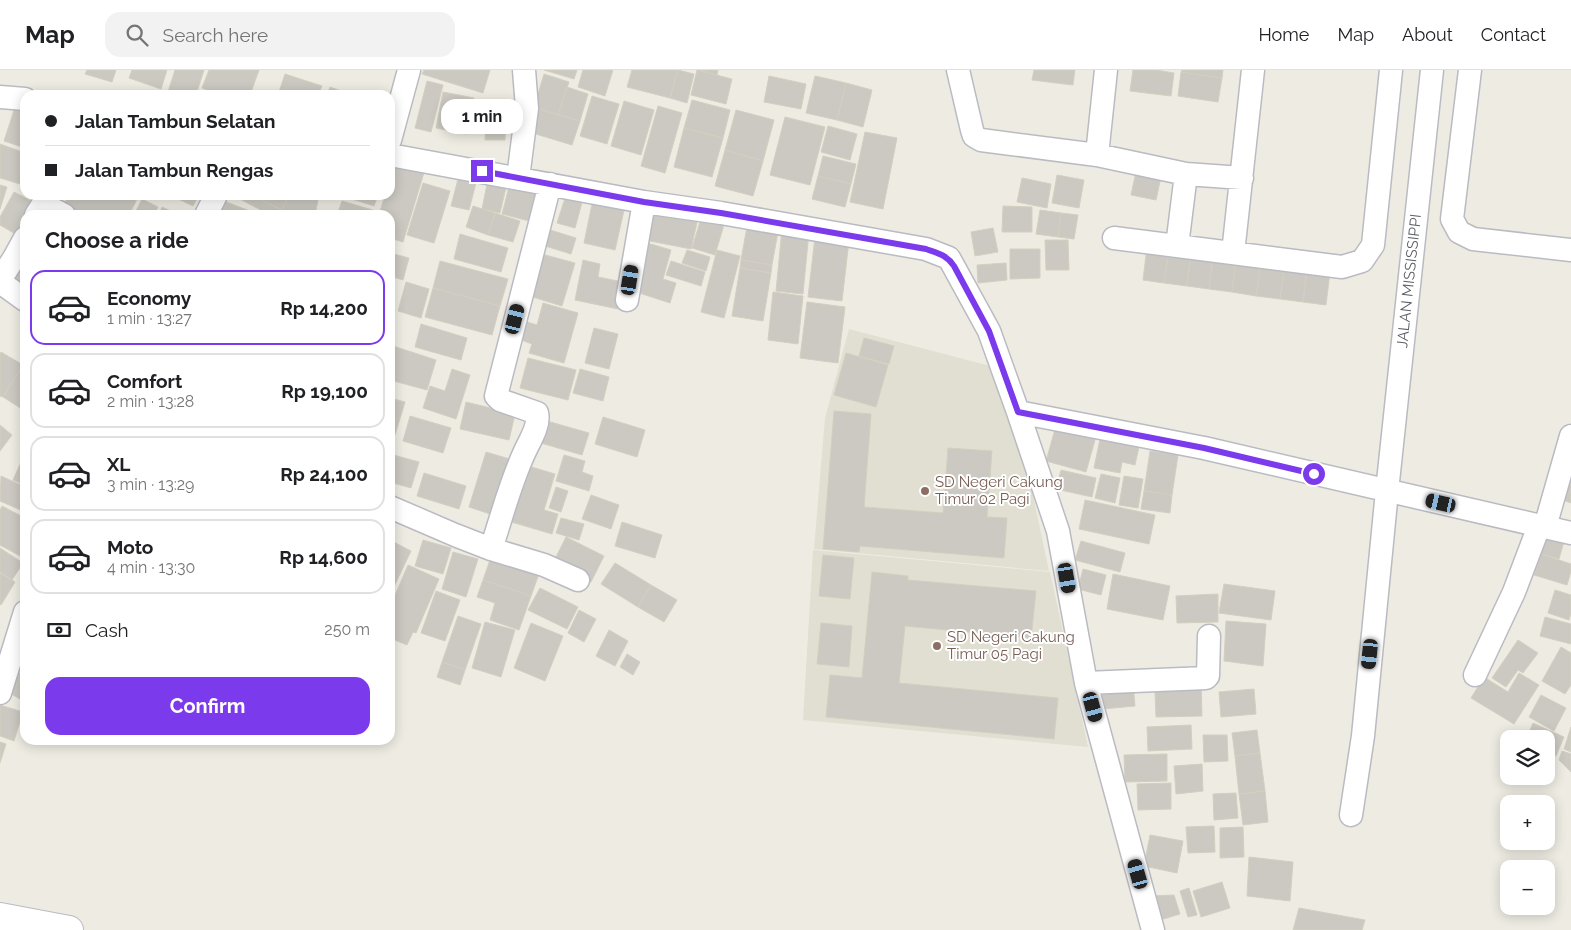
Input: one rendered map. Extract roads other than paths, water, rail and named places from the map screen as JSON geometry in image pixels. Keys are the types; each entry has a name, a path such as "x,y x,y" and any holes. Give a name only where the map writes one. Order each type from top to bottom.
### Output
{"street":[{"path":"395,122 409,70"},
{"path":"518,178 528,108 524,70"},
{"path":"958,70 972,130 977,138 985,141 1097,155 1186,174 1242,178"},
{"path":"1097,155 1106,70"},
{"path":"1233,254 1253,70"},
{"path":"1114,238 1342,267 1362,261 1373,246 1391,70"},
{"name":"JALAN MISSISSIPPI","path":"1351,816 1363,736 1432,70"},
{"path":"1470,70 1452,219 1459,232 1473,239 1571,250"},
{"path":"395,156 644,202 721,213 926,249 949,258 989,331 1058,531 1086,682 1152,930"},
{"path":"1177,246 1186,174"},
{"path":"491,548 519,464 534,434 538,416 537,413 500,400 496,396 550,184"},
{"path":"627,300 644,202"},
{"path":"39,210 43,204 54,210"},
{"path":"20,247 0,281 20,296"},
{"path":"1018,412 1204,448 1571,533"},
{"path":"1474,675 1514,592 1542,526 1571,436"},
{"path":"395,509 491,548 544,565 578,580"},
{"path":"0,689 20,627"},
{"path":"1086,682 1206,678 1208,676 1209,636"},
{"path":"0,917 69,930"}],"place":[{"name":"SD Negeri Cakung Timur 02 Pagi","path":"925,491"},
{"name":"SD Negeri Cakung Timur 05 Pagi","path":"937,646"}]}
